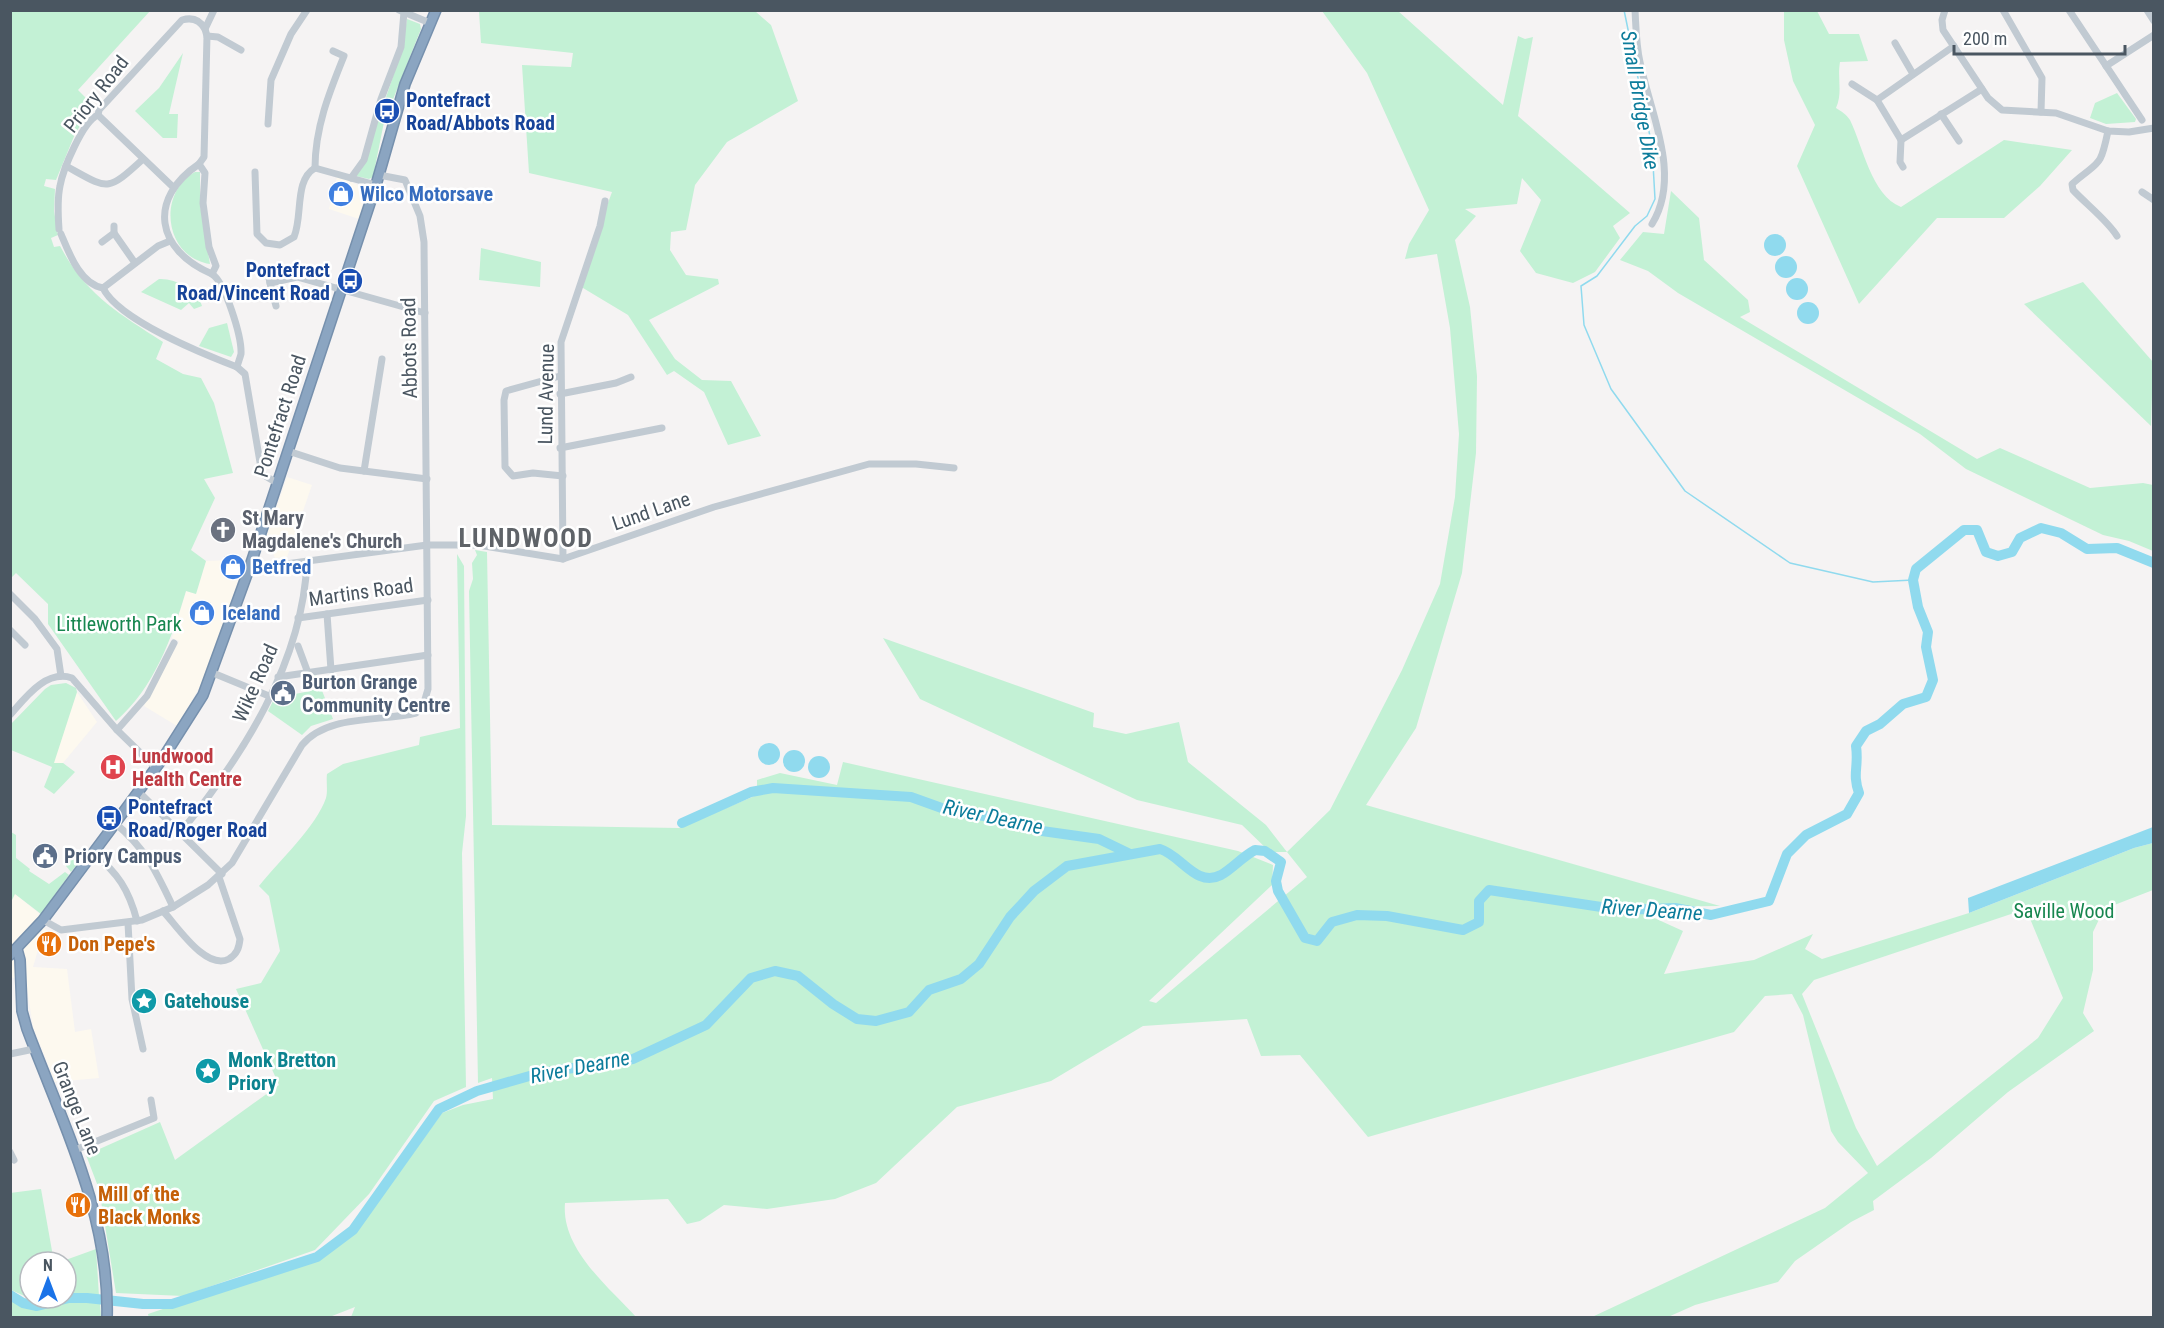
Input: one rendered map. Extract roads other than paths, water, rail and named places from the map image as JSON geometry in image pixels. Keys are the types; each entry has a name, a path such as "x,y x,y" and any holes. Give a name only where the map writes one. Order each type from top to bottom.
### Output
{"highway":[{"name":"Pontefract Road","path":"14,952 43,920 156,768 190,719 213,673 376,185 405,84 436,10"},
{"name":"Grange Lane","path":"14,952 20,960 22,1011 34,1049 75,1150 87,1187 102,1248 107,1314"}],"street":[{"path":"214,10 206,33 204,157 199,164 184,174 173,188 166,213 170,241 190,263 212,274 224,286 241,353 237,367 245,374 262,474 277,483"},
{"path":"268,124 271,80 291,34 307,10"},
{"path":"1635,10 1640,61 1660,138 1665,190 1662,208 1652,224"},
{"path":"1945,10 1942,20 1943,30 1994,106 2002,110 2056,113 2108,131 2128,132 2154,128"},
{"path":"2003,10 2042,78 2041,112"},
{"path":"2069,10 2142,120"},
{"path":"2147,10 2154,21"},
{"path":"351,178 364,159 381,99 401,47 402,11 430,23"},
{"name":"Priory Road","path":"237,367 155,330 115,303 103,288 96,287 83,275 60,231 59,195 66,166 90,121 98,115 99,110 126,78 182,20 194,19 202,23 206,33 241,50"},
{"path":"2106,66 2154,35"},
{"path":"1895,43 1914,74"},
{"path":"1877,100 1953,46"},
{"path":"315,168 315,152 325,105 344,56 333,51"},
{"path":"1852,84 1877,100 1900,140 1900,162 1903,167"},
{"path":"1900,140 1982,88"},
{"path":"1941,114 1959,141"},
{"path":"98,115 173,188"},
{"path":"2108,131 2103,158 2095,168 2072,184 2073,189 2100,219 2109,224 2117,236"},
{"path":"66,166 94,182 107,185 118,182 142,160"},
{"path":"199,164 205,173 203,203 209,247 216,266 212,274"},
{"path":"255,172 257,234 266,243 280,245 294,237 298,224 303,182 307,172 315,168 376,185"},
{"name":"Abbots Road","path":"220,875 232,863 302,745 314,732 331,726 416,713 423,706 428,689 424,242 420,216 405,180 379,174"},
{"path":"2142,192 2154,200"},
{"name":"Lund Avenue","path":"563,559 563,476 560,448 561,342 600,226 605,201"},
{"path":"102,242 114,230 135,263"},
{"path":"103,288 158,246 170,241"},
{"path":"268,273 276,306"},
{"path":"270,283 297,277 425,314"},
{"path":"364,471 382,358"},
{"path":"560,375 509,390 504,394 505,467 513,476 533,473 563,476"},
{"path":"560,394 616,383 631,377"},
{"path":"560,448 662,428"},
{"path":"288,451 340,468 427,479"},
{"name":"Lund Lane","path":"249,569 427,545 478,545 563,559 714,507 868,464 916,464 954,468"},
{"name":"Wike Road","path":"180,833 219,785 253,730 278,677 298,618 307,581 308,561"},
{"path":"10,594 35,619 57,649 61,676"},
{"name":"Martins Road","path":"298,618 428,600"},
{"path":"327,614 331,670"},
{"path":"10,630 25,645"},
{"path":"117,730 147,696 174,643"},
{"path":"298,646 308,673"},
{"path":"278,677 428,656"},
{"path":"213,673 269,696"},
{"path":"10,716 43,682 61,676 72,678 80,684 117,730 156,768"},
{"path":"10,699 18,706"},
{"path":"143,796 220,875 240,939 236,953 221,961 207,958 163,911"},
{"path":"115,823 149,856 173,907"},
{"path":"93,853 121,878 137,921"},
{"path":"43,920 61,930 137,921 173,907 220,875"},
{"path":"128,923 132,999 143,1049"},
{"path":"10,1054 34,1049"},
{"path":"75,1150 154,1118 151,1100"},
{"path":"10,1152 14,1160"}],"water":[{"path":"1775,234 1783,237 1786,245 1783,253 1775,256 1767,253 1764,245 1767,237"},
{"path":"1786,256 1794,259 1797,267 1794,275 1786,278 1778,275 1775,267 1778,259"},
{"path":"1797,278 1805,281 1808,289 1805,297 1797,300 1789,297 1786,289 1789,281"},
{"path":"1808,302 1816,305 1819,313 1816,321 1808,324 1800,321 1797,313 1800,305"},
{"path":"769,743 777,746 780,754 777,762 769,765 761,762 758,754 761,746"},
{"path":"794,750 802,753 805,761 802,769 794,772 786,769 783,761 786,753"},
{"path":"819,756 827,759 830,767 827,775 819,778 811,775 808,767 811,759"},
{"path":"2153,827 2153,843 2134,848 1969,913 1968,898"}],"waterway":[{"name":"Small Bridge Dike","path":"1624,10 1652,146 1655,199 1647,216 1635,226 1597,276 1581,286 1584,325 1611,389 1685,491 1790,563 1873,582 1913,580"},
{"name":"River Dearne","path":"10,1295 23,1303 37,1306 69,1298 172,1304 317,1257 353,1230 439,1109 477,1091 540,1073 633,1059 706,1025 751,978 775,971 798,976 833,1004 857,1019 876,1021 909,1012 929,990 961,979 979,964 1010,917 1034,891 1067,866 1160,849 1168,852 1196,874 1212,878 1221,875 1255,850 1265,851 1281,862 1276,881 1278,891 1305,938 1317,941 1332,922 1357,915 1387,916 1463,930 1479,922 1479,901 1489,890 1621,910 1675,908 1711,915 1769,901 1787,854 1806,835 1847,814 1859,793 1856,780 1856,746 1866,731 1880,724 1903,704 1926,697 1933,680 1926,647 1928,632 1918,607 1913,580 1916,569 1964,530 1977,530 1986,552 1998,556 2012,552 2020,538 2041,528 2061,533 2087,549 2117,548 2154,563"},
{"name":"River Dearne","path":"682,823 751,792 773,788 911,797 950,811 991,817 1042,831 1099,839 1130,854"}],"place":[{"name":"Pontefract Road/Abbots Road","path":"387,111"},
{"name":"Wilco Motorsave","path":"341,194"},
{"name":"Pontefract Road/Vincent Road","path":"350,281"},
{"name":"St Mary Magdalene's Church","path":"223,530"},
{"name":"Betfred","path":"233,567"},
{"name":"Iceland","path":"202,613"},
{"name":"Burton Grange Community Centre","path":"283,693"},
{"name":"Lundwood Health Centre","path":"113,767"},
{"name":"Pontefract Road/Roger Road","path":"109,818"},
{"name":"Priory Campus","path":"45,856"},
{"name":"Don Pepe's","path":"49,944"},
{"name":"Gatehouse","path":"144,1001"},
{"name":"Monk Bretton Priory","path":"208,1071"},
{"name":"Mill of the Black Monks","path":"78,1205"}],"district":[{"name":"LUNDWOOD","path":"526,538"}],"park label":[{"name":"Littleworth Park","path":"119,624"},
{"name":"Saville Wood","path":"2064,911"}]}
